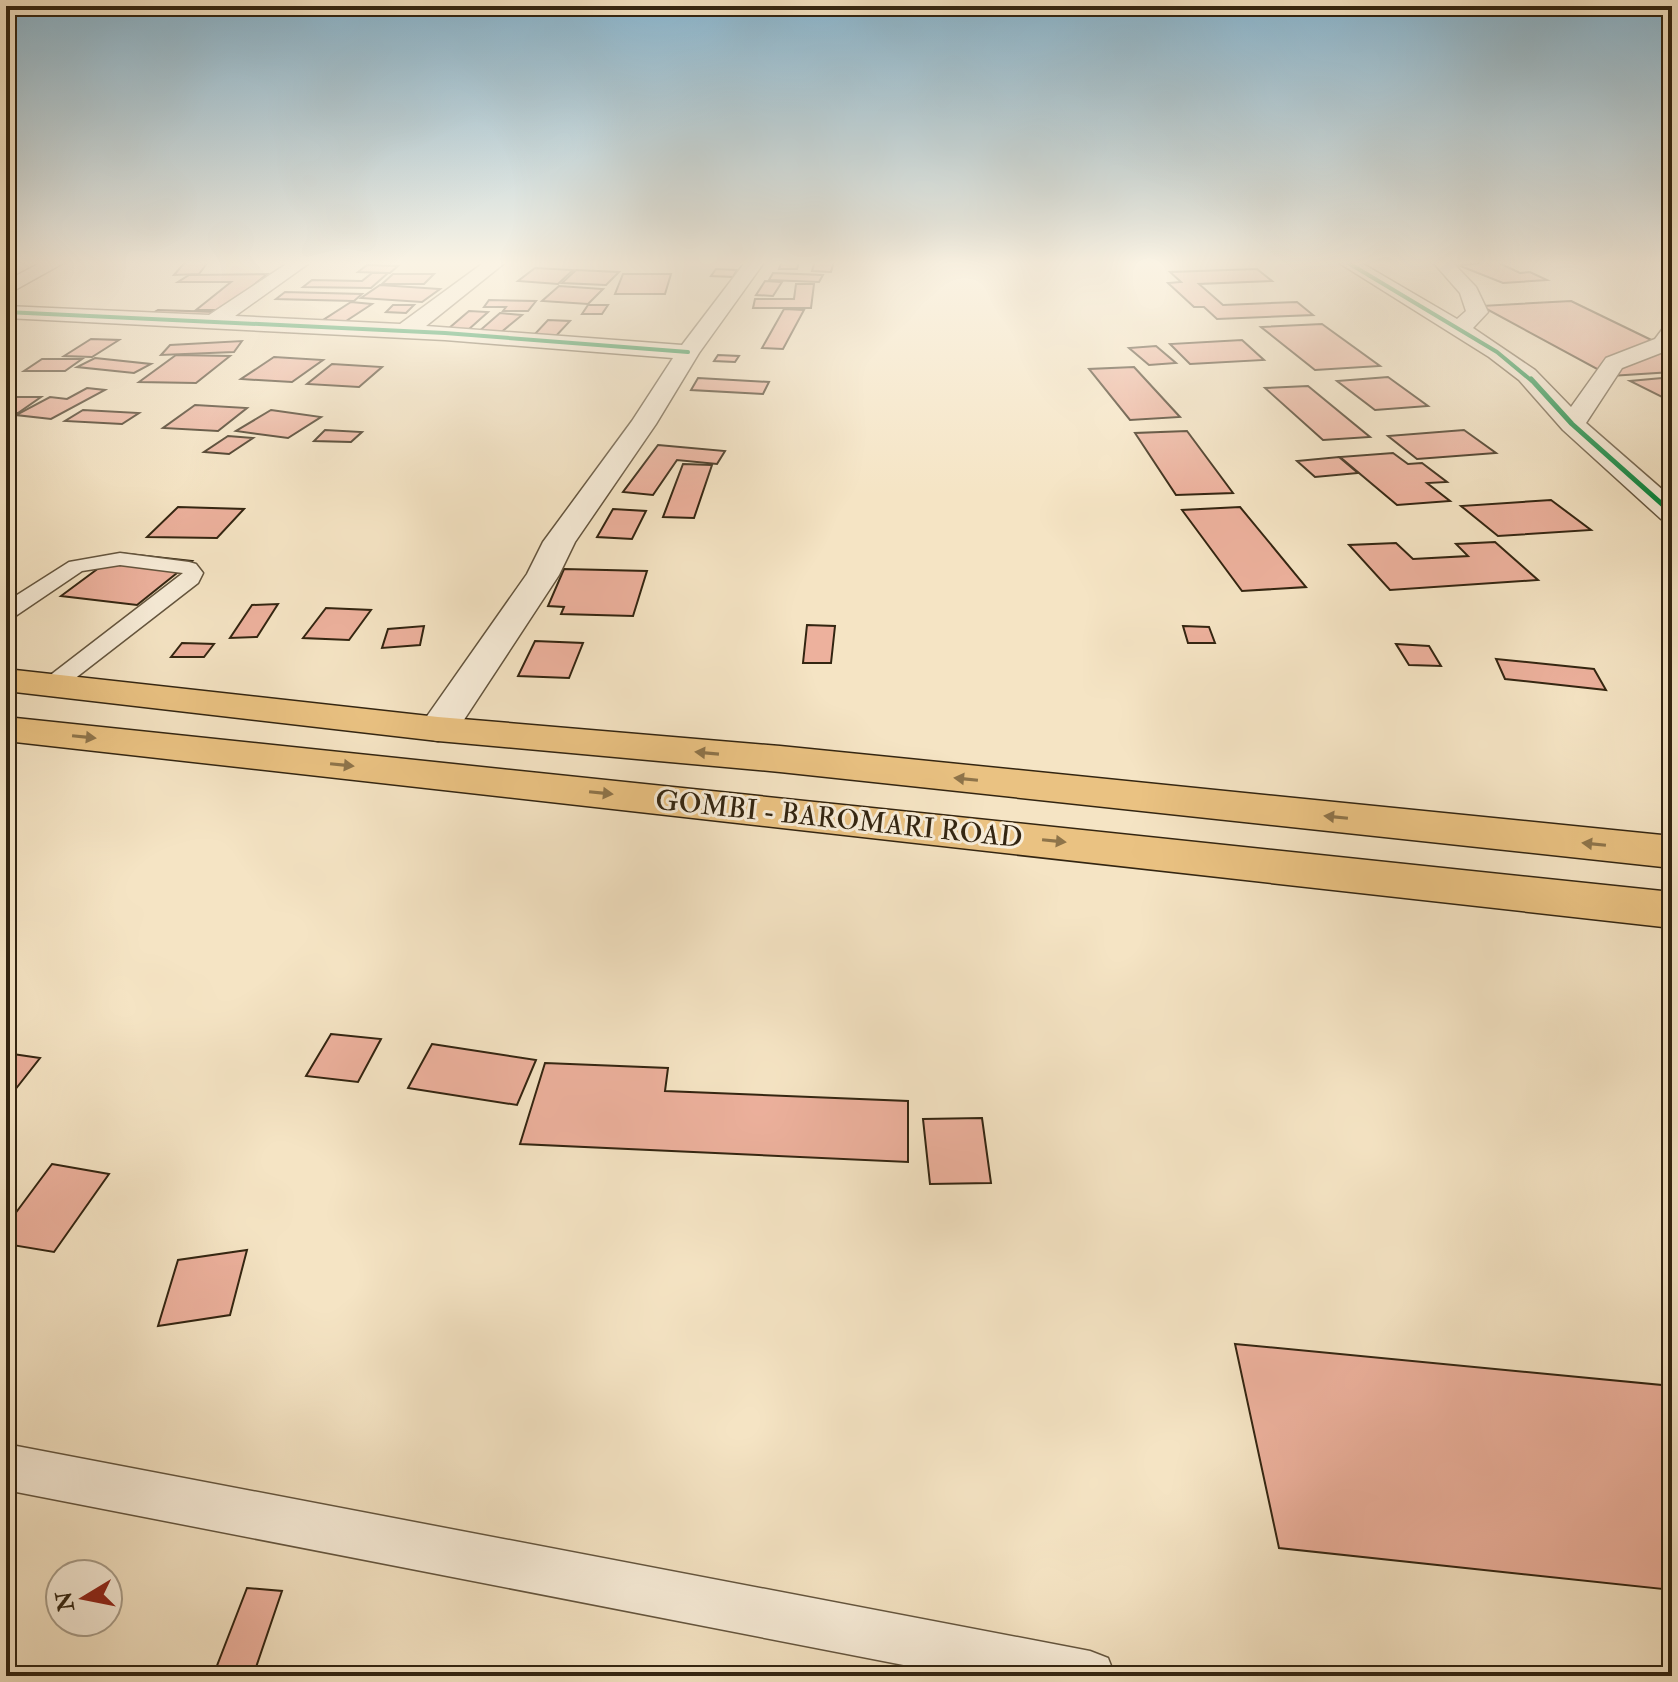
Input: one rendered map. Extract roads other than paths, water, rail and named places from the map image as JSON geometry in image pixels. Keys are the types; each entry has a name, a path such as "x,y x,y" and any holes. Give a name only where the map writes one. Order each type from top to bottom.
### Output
{"main road":[{"name":"GOMBI - BAROMARI ROAD","path":"6,680 438,729 780,759 1672,852"},
{"name":"GOMBI - BAROMARI ROAD","path":"6,729 1672,910"}],"street":[{"path":"510,339 688,352"},
{"path":"438,729 543,575 559,542 643,424 697,339"},
{"path":"1475,339 1527,375 1572,424 1672,513"},
{"path":"1572,424 1614,363 1641,354 1666,339"},
{"path":"1641,354 1672,348"},
{"path":"1638,484 1672,482"}],"lane":[{"path":"6,612 76,566 120,559 189,568 193,573 191,579 52,685"},
{"path":"6,1467 1090,1676"}]}
